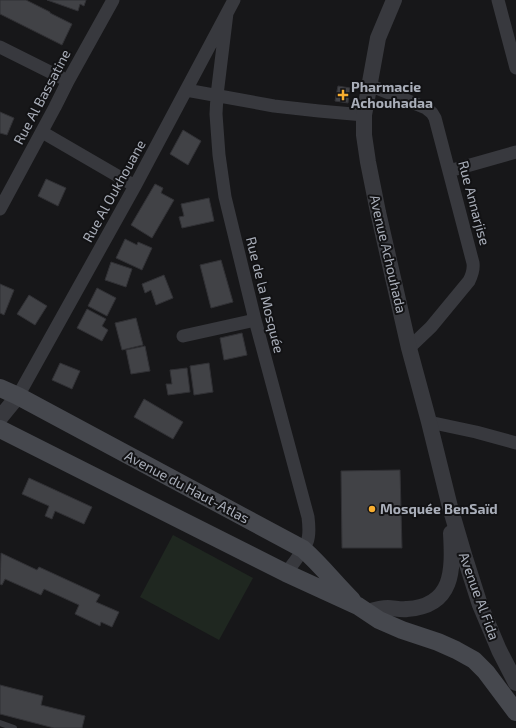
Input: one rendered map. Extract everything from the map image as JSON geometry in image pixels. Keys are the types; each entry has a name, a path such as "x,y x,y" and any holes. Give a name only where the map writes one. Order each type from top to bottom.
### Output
{"main road":[{"name":"Avenue du Haut-Atlas","path":"0,388 18,396 303,549 362,609"},
{"name":"Avenue du Haut-Atlas","path":"0,429 286,574 362,609 379,620 456,650 474,660 486,672 516,712"}],"street":[{"name":"Rue Al Bassatine","path":"0,209 113,0"},
{"name":"Rue Al Oukhouane","path":"18,396 136,186 234,0"},
{"name":"Avenue Achouhada","path":"394,0 378,38 364,115 364,135 375,198 409,348 450,507"},
{"path":"498,0 516,68"},
{"name":"Rue de la Mosquée","path":"227,13 216,114 219,155 225,197 254,320 308,517 307,541 286,574"},
{"path":"0,47 68,81"},
{"name":"Rue Annarjise","path":"369,85 418,104 426,108 435,118 474,268 469,281 431,327 409,348"},
{"path":"186,90 274,106 319,112 364,115"},
{"path":"42,132 136,186"},
{"path":"449,170 516,152"},
{"path":"183,336 254,320"},
{"path":"0,418 18,396"},
{"path":"429,422 476,432 516,443"},
{"path":"362,609 406,609 424,606 437,600 448,581 451,568 452,549 450,507"},
{"name":"Avenue Al Fida","path":"450,507 480,606 499,650 516,683"}],"lane":[{"path":"0,723 14,728"}],"shaded area":[{"path":"173,535 253,578 219,640 140,597"}],"building":[{"path":"0,0 26,0 72,24 62,45 0,14"},
{"path":"47,0 86,0 84,6 80,4 78,11"},
{"name":"Pharmacie Achouhadaa","path":"338,86 350,88 348,103 335,101"},
{"path":"0,112 14,118 7,135 0,133"},
{"path":"183,130 201,141 188,165 170,154"},
{"path":"46,179 66,188 58,206 38,196"},
{"path":"155,184 163,188 161,193 174,200 152,238 131,225"},
{"path":"209,198 214,221 182,228 179,217 184,216 181,204"},
{"path":"125,239 137,245 138,242 152,248 142,270 116,258"},
{"path":"221,260 233,302 211,308 200,265"},
{"path":"111,262 132,269 126,287 105,280"},
{"path":"164,275 173,298 156,305 151,290 145,293 142,284"},
{"path":"0,284 14,290 4,315 0,313"},
{"path":"97,288 116,298 107,316 88,306"},
{"path":"29,295 47,306 35,325 17,314"},
{"path":"87,309 106,319 102,326 108,330 102,341 77,328"},
{"path":"136,318 143,345 122,350 115,323"},
{"path":"242,333 247,355 224,360 220,338"},
{"path":"145,346 150,371 131,374 126,350"},
{"path":"60,363 80,371 72,389 52,380"},
{"path":"209,363 213,392 194,395 190,366"},
{"path":"187,368 190,392 168,395 166,384 172,384 170,370"},
{"path":"144,399 183,422 173,439 134,417"},
{"name":"Mosquée BenSaïd","path":"400,470 402,548 342,548 341,471"},
{"path":"29,478 92,507 84,524 55,511 52,519 45,516 49,506 22,494"},
{"path":"1,553 37,570 39,567 100,595 96,602 119,612 112,627 101,622 100,626 75,614 79,605 44,589 41,595 5,579 2,585 0,584"},
{"path":"0,685 43,696 41,705 85,716 82,728 54,728 0,714"}],"place":[{"name":"Pharmacie Achouhadaa","path":"343,95"},
{"name":"Mosquée BenSaïd","path":"372,509"}]}
